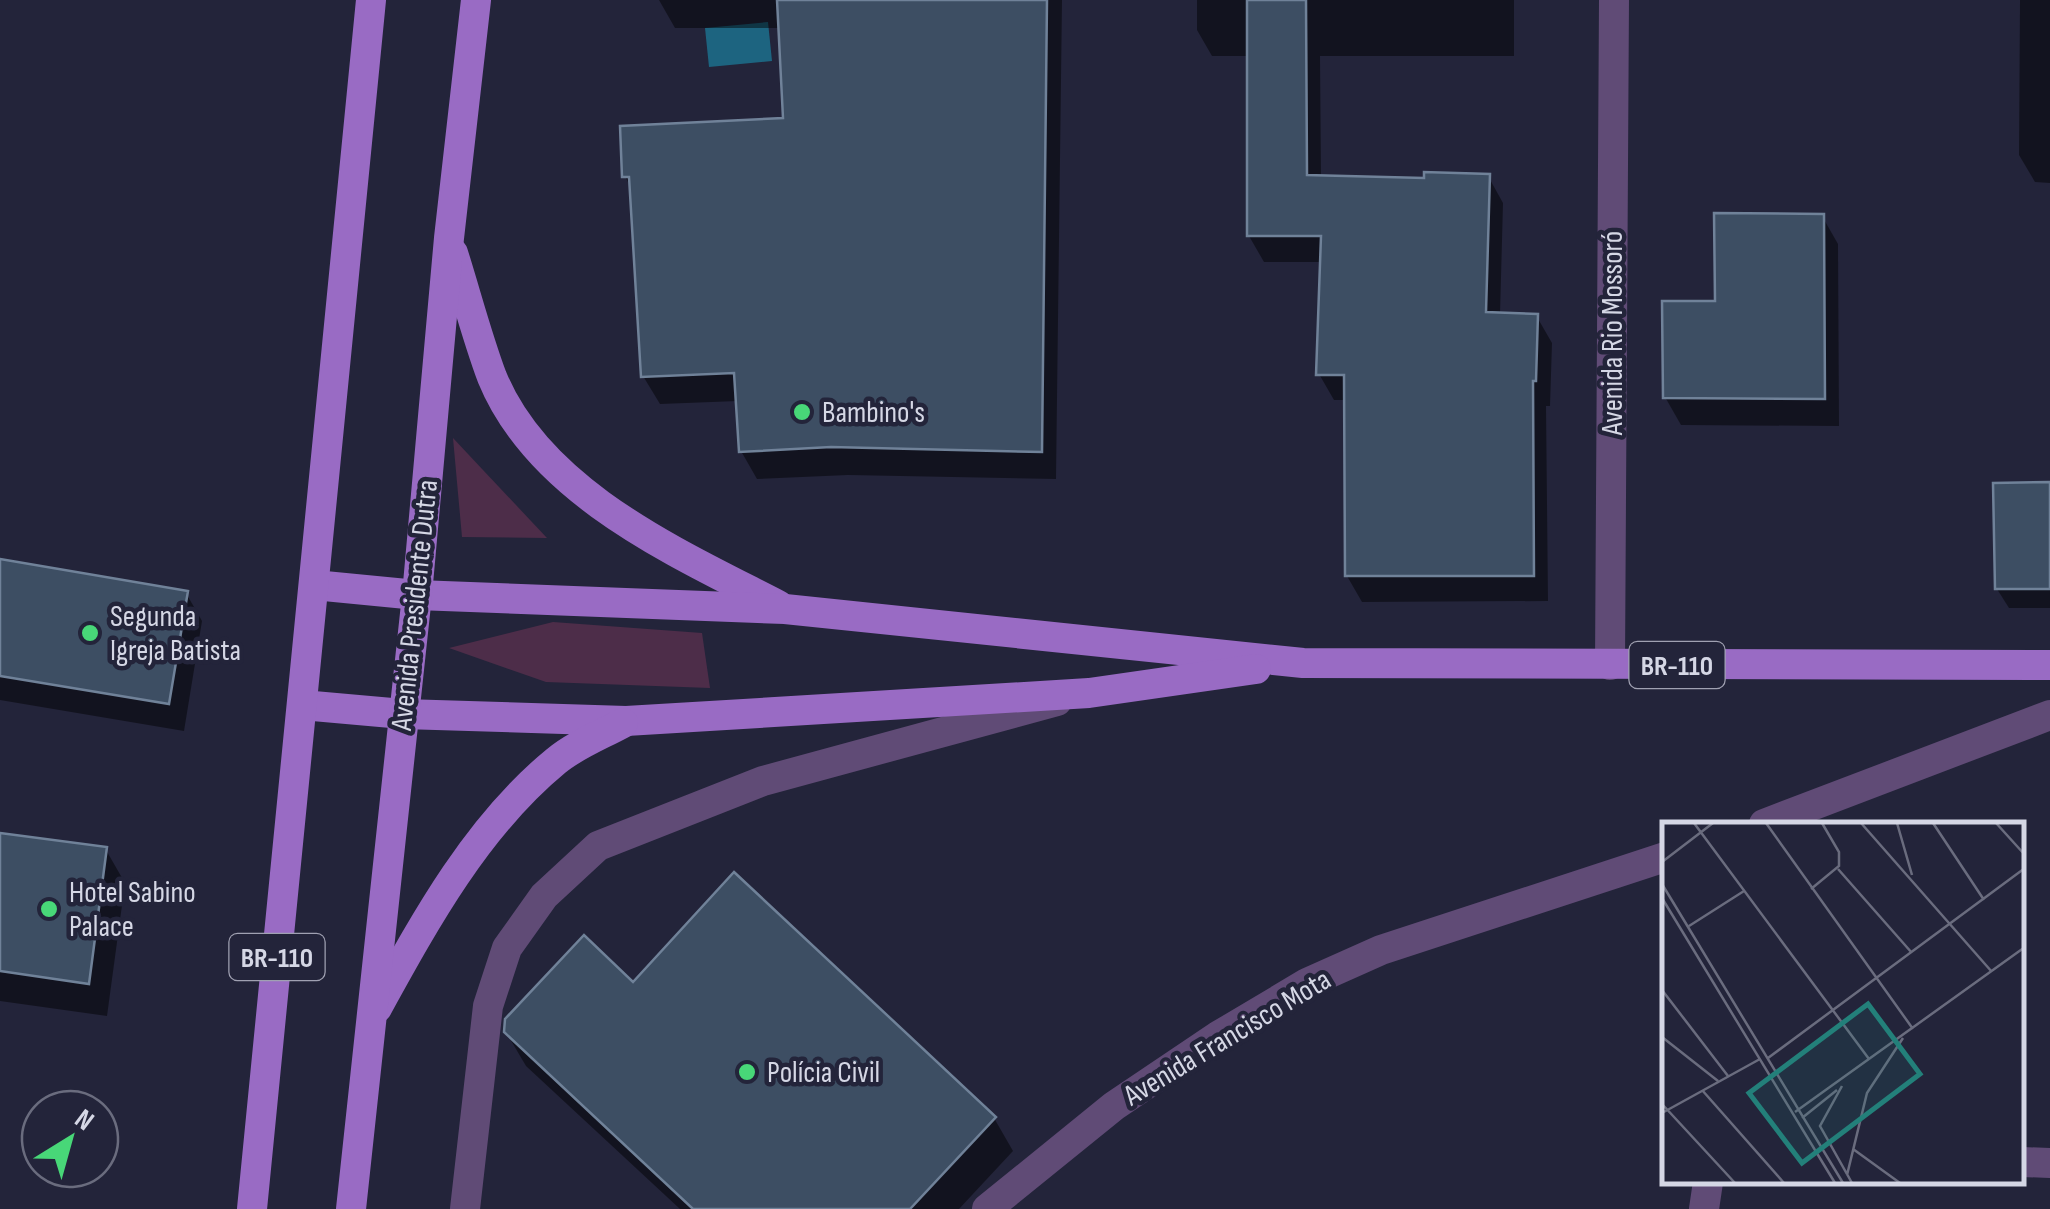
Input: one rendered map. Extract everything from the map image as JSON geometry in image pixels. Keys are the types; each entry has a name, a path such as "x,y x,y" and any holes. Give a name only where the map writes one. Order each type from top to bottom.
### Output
{"main road":[{"path":"314,584 370,0"},
{"name":"Avenida Presidente Dutra","path":"350,1209 476,0"},
{"path":"449,238 493,379 526,435 574,483 637,532 786,609"},
{"name":"BR-110","path":"252,1209 314,584 417,595 786,609 1304,663 2050,665"},
{"name":"BR-110","path":"626,722 1089,692 1304,663"},
{"path":"302,705 403,714 626,722"},
{"path":"369,1024 434,904 516,798 559,758 626,722"}],"street":[{"name":"Avenida Rio Mossoró","path":"1610,665 1614,0"},
{"path":"466,1209 488,1006 507,948 544,896 598,846 763,781 1089,692"},
{"path":"1769,822 2050,715"},
{"name":"Avenida Francisco Mota","path":"988,1209 1114,1106 1307,982 1381,950 1662,857"},
{"path":"1708,1184 1704,1209 1720,1209"}],"shaded area":[{"path":"453,438 547,538 462,537"},
{"path":"553,622 702,633 710,688 546,682 449,648"}],"water":[{"path":"768,22 772,61 709,67 705,28"}],"building":[{"path":"777,0 1047,0 1042,452 831,447 739,452 734,373 641,377 629,177 622,177 620,126 783,118"},
{"path":"1247,0 1306,0 1307,175 1424,178 1424,172 1490,174 1486,312 1538,314 1533,381 1534,576 1345,576 1344,375 1316,375 1321,236 1247,236"},
{"path":"1714,213 1824,214 1825,399 1663,398 1662,301 1715,301"},
{"path":"2050,482 2050,589 1995,589 1993,483"},
{"name":"Segunda Igreja Batista","path":"0,559 188,591 169,704 0,676"},
{"name":"Hotel Sabino Palace","path":"0,833 107,847 89,984 0,971"},
{"name":"Polícia Civil","path":"734,872 996,1117 910,1209 693,1209 504,1032 505,1019 584,935 633,982"}],"place":[{"name":"Bambino's","path":"802,412"},
{"name":"Segunda Igreja Batista","path":"90,633"},
{"name":"Hotel Sabino Palace","path":"49,909"},
{"name":"Polícia Civil","path":"747,1072"}]}
